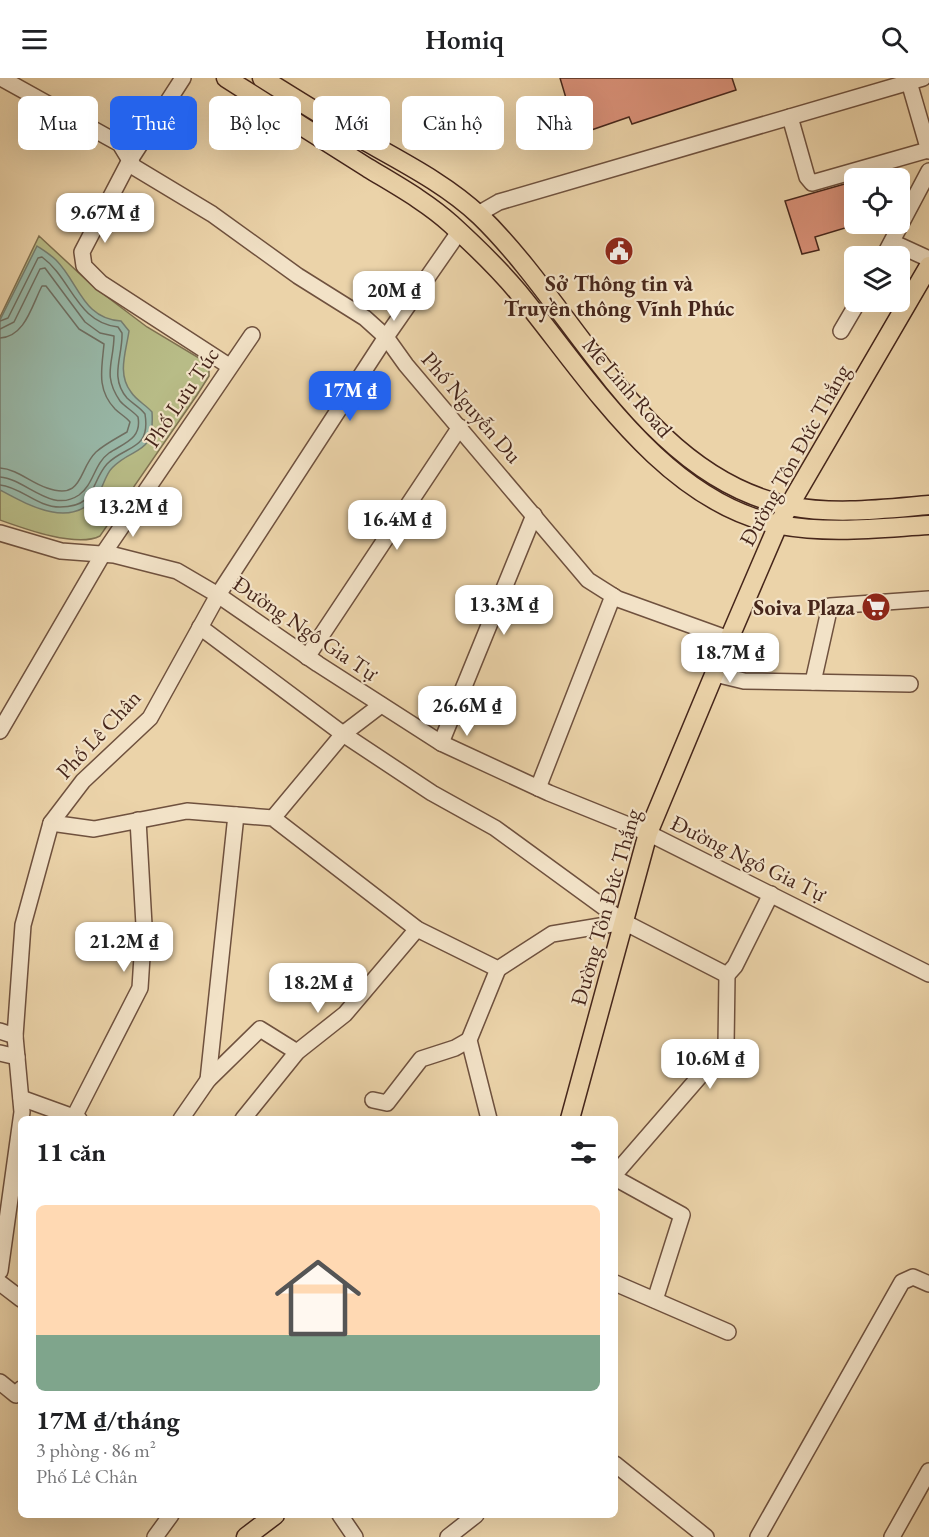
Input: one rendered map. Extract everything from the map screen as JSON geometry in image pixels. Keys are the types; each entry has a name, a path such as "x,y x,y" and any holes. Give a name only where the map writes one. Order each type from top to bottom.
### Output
{"main road":[{"name":"Me Linh Road","path":"226,78 418,200 459,232 517,291 593,387 664,464 700,493 778,525 836,531 929,525"},
{"name":"Me Linh Road","path":"262,78 433,179 478,214 520,260 610,375 679,451 701,469 728,485 788,506 844,511 929,505"},
{"name":"Đường Tôn Đức Thắng","path":"571,1116 648,833 729,639 788,506 926,276"},
{"path":"246,1537 271,1518"}],"street":[{"name":"Phố Nguyễn Du","path":"1,78 120,144 134,167 212,214 298,276 365,318 386,337 406,365 588,580 613,596 659,616 729,639"},
{"path":"183,78 130,160 82,252 84,266 101,283 229,366"},
{"path":"478,214 499,202 916,80 929,150 812,183 807,177 790,117"},
{"path":"890,246 929,171"},
{"name":"Phố Lê Chân","path":"21,1116 15,1036 23,926 51,822 83,781 150,718 218,595 386,337 459,232"},
{"path":"892,242 929,260"},
{"path":"841,331 852,312"},
{"name":"Phố Lưu Túc","path":"0,731 5,712 103,554 252,335"},
{"path":"307,657 460,427"},
{"path":"441,743 534,515"},
{"name":"Đường Ngô Gia Tự","path":"0,533 61,551 103,554 177,571 218,595 307,657 441,743 538,788 648,833 929,974"},
{"path":"538,788 613,596"},
{"path":"813,682 830,606 929,599"},
{"path":"200,627 344,734 432,793 495,828 624,922 727,975"},
{"path":"715,674 744,681 910,684"},
{"path":"273,818 344,734 381,705"},
{"path":"51,822 94,829 187,811 273,818 417,928 498,969"},
{"path":"208,1080 236,815"},
{"path":"77,1116 140,987 144,925 138,820"},
{"path":"618,1172 726,1046 727,975 735,966 771,894"},
{"path":"488,1116 469,1040 498,969 552,934 624,922"},
{"path":"245,1116 297,1052 345,1014 417,928"},
{"path":"183,1116 208,1080 260,1029 297,1052"},
{"path":"0,1031 15,1036"},
{"path":"373,1100 387,1103 421,1059 455,1048 469,1040"},
{"path":"0,1053 17,1057"},
{"path":"21,1098 70,1116"},
{"name":"Phố Lê Chân","path":"0,1271 5,1198 18,1132"},
{"path":"618,1178 682,1215 655,1300"},
{"path":"758,1537 902,1282 913,1276 929,1284"},
{"path":"0,1283 18,1297"},
{"path":"618,1284 728,1332"},
{"path":"0,1382 16,1395 18,1393"},
{"path":"618,1466 706,1537"},
{"path":"892,1537 929,1471"},
{"path":"155,1537 169,1518"},
{"path":"342,1518 355,1537"},
{"path":"448,1537 472,1518"}],"green space":[{"path":"39,236 94,287 147,327 209,364 209,376 197,395 100,536 90,539 65,539 0,520 0,317"}],"water":[{"path":"37,246 64,269 90,307 108,319 121,321 129,331 123,370 124,378 133,395 152,412 152,426 146,443 112,468 97,496 87,506 75,512 49,511 23,502 0,490 0,320"}],"building":[{"path":"560,78 732,78 736,90 632,124 629,117 593,129 593,96 565,96"},
{"path":"844,184 844,228 815,237 819,250 802,254 785,201"}],"place":[{"name":"Sở Thông tin và Truyền thông Vĩnh Phúc","path":"619,251"},
{"name":"Soiva Plaza","path":"876,607"}]}
